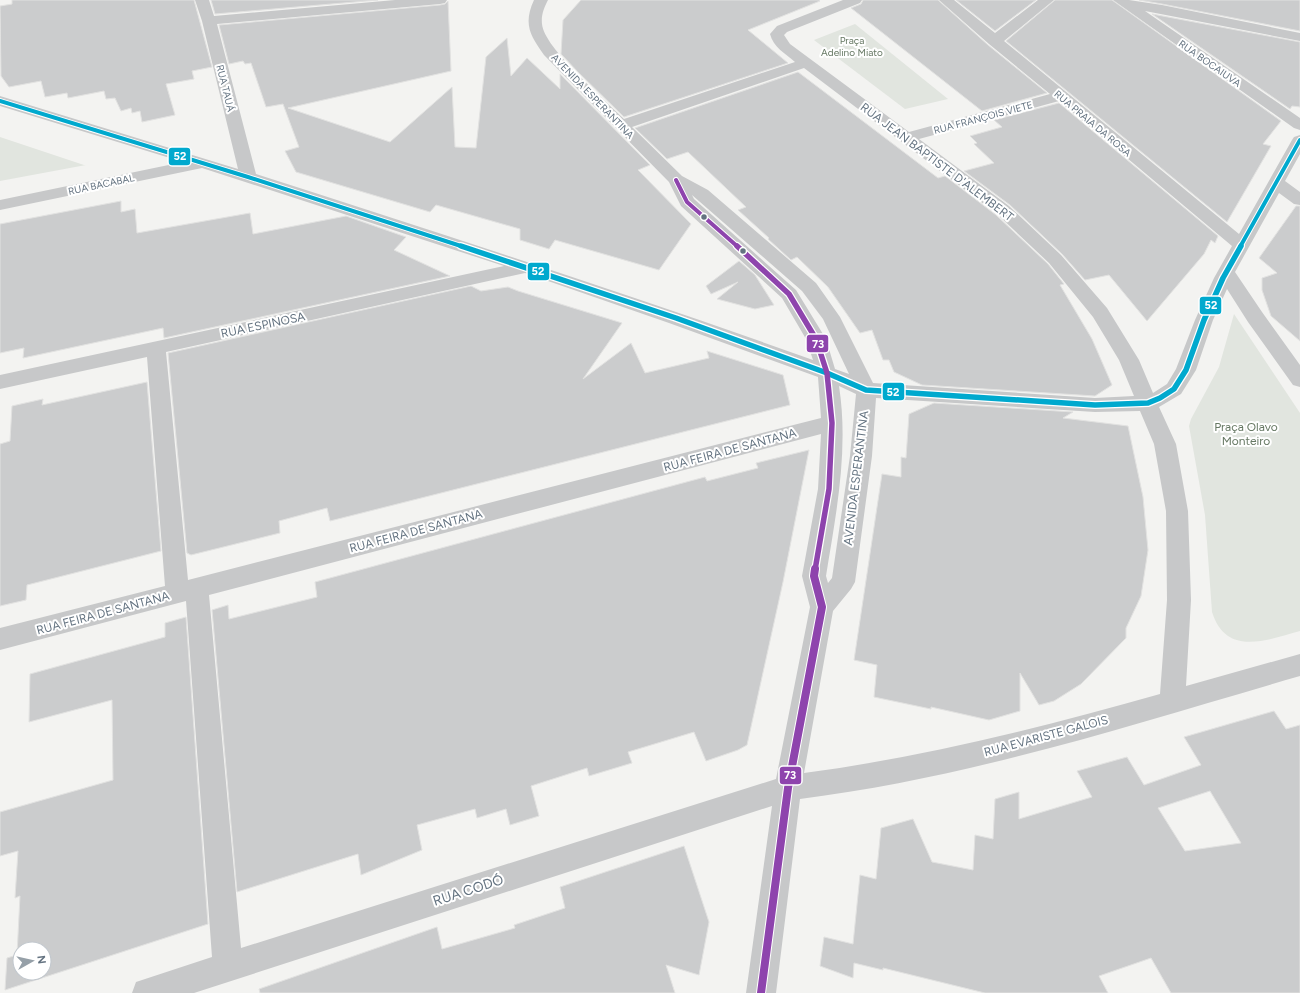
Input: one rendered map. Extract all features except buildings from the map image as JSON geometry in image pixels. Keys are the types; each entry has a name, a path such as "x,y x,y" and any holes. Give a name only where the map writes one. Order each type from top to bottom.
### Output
{"street":[{"name":"RUA TAUÁ","path":"202,0 209,21 248,177"},
{"path":"209,21 440,0"},
{"name":"AVENIDA ESPERANTINA","path":"541,0 534,21 539,39 556,59 676,180 702,194 809,287 831,317 866,390 861,456 843,582 822,606"},
{"name":"RUA JEAN BAPTISTE D'ALEMBERT","path":"855,0 782,29 777,34 778,38 785,47 1003,210 1055,259 1100,313 1129,360 1165,444 1177,511 1179,600 1172,701"},
{"name":"RUA PRAIA DA ROSA","path":"946,0 1241,246"},
{"path":"994,41 1047,0"},
{"path":"1123,2 1300,37"},
{"name":"RUA BOCAIUVA","path":"1123,2 1300,125"},
{"path":"621,125 806,63"},
{"name":"RUA FRANÇOIS VIETE","path":"906,138 1061,96"},
{"path":"0,101 201,164 248,177 526,267 676,318 827,373 866,390 1095,405 1148,403 1160,398 1174,389 1186,370 1204,320 1226,272 1300,140"},
{"name":"RUA BACABAL","path":"0,205 201,164"},
{"name":"AVENIDA ESPERANTINA","path":"676,180 687,202 790,294 816,339 827,373 832,423 829,489 814,576 822,606 788,788 761,993"},
{"path":"1277,183 1300,200"},
{"name":"RUA ESPINOSA","path":"0,382 526,267"},
{"path":"1226,272 1255,317 1300,380"},
{"path":"156,348 187,591 228,967"},
{"name":"RUA FEIRA DE SANTANA","path":"0,640 832,423"},
{"name":"RUA EVARISTE GALOIS","path":"788,788 841,783 1005,749 1300,665"},
{"name":"RUA CODÓ","path":"147,993 788,788"}],"green space":[{"name":"Praça Adelino Miato","path":"855,24 948,99 905,109 814,40"},
{"path":"0,137 84,165 86,165 0,181"},
{"name":"Praça Olavo Monteiro","path":"1234,314 1300,413 1300,631 1261,641 1249,642 1237,640 1227,635 1218,626 1212,612 1205,515 1189,426 1191,419 1219,367"}],"transit line":[{"name":"52","path":"0,101 248,177 526,267 676,318 827,373 866,390 1095,405 1148,403 1160,398 1174,389 1186,370 1204,320 1223,278 1300,140"},
{"name":"73","path":"676,180 687,202 789,294 816,339 827,373 830,394 832,423 829,489 814,576 822,607 788,788 761,993"}]}
